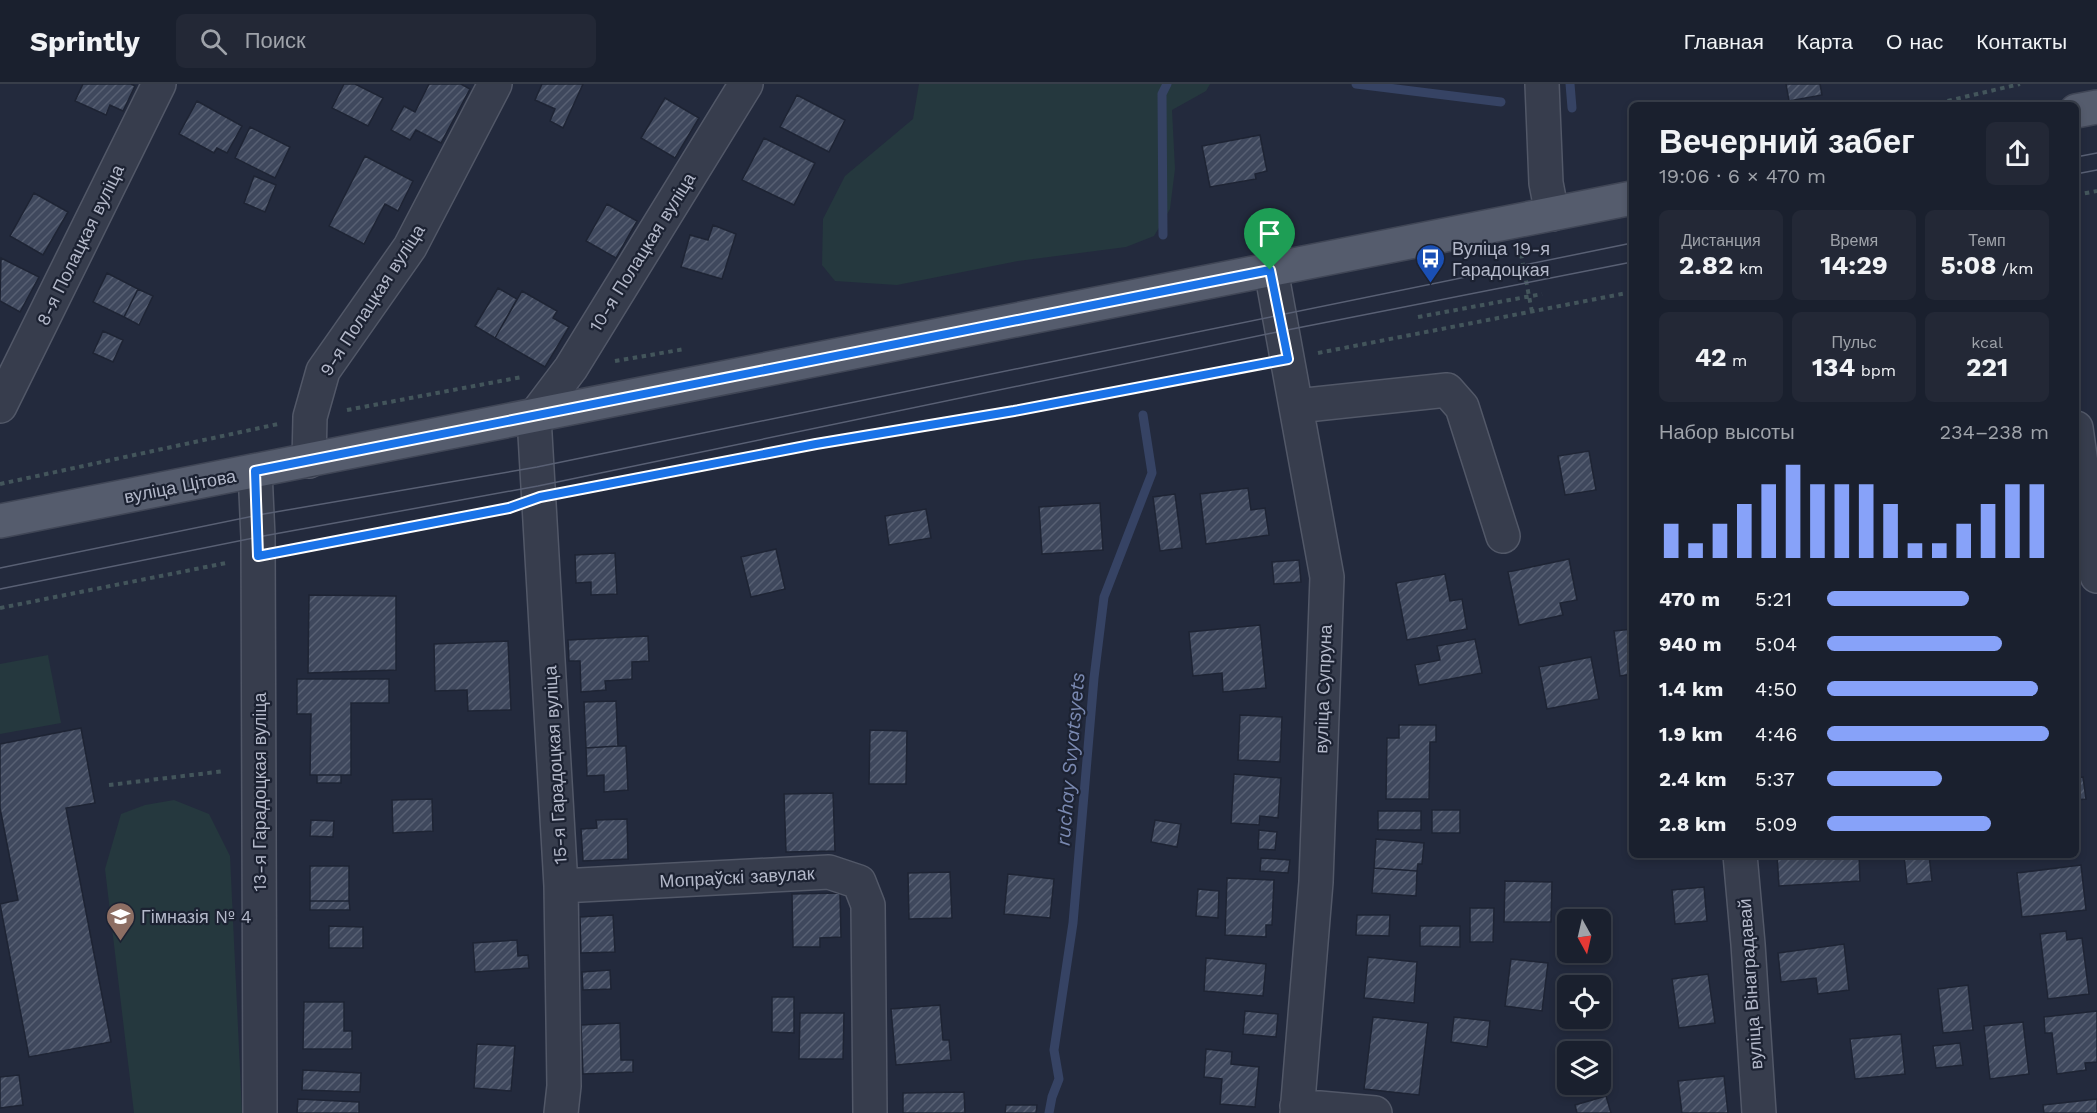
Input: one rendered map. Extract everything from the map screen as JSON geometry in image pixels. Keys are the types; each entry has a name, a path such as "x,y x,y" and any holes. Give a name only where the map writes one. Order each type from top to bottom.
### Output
{"main road":[{"path":"2079,110 2097,107"},
{"name":"вуліца Цітова","path":"0,521 1629,199"}],"street":[{"name":"8-я Полацкая вуліца","path":"0,406 159,84"},
{"name":"9-я Полацкая вуліца","path":"309,460 310,417 323,371 410,247 495,84"},
{"name":"10-я Полацкая вуліца","path":"534,417 571,368 746,84"},
{"path":"1542,84 1546,183 1552,214"},
{"name":"вуліца Супруна","path":"1270,270 1327,577 1316,882 1297,1109"},
{"path":"1297,406 1447,390 1462,407 1503,536"},
{"name":"15-я Гарадоцкая вуліца","path":"534,417 561,886 564,1086 561,1113"},
{"path":"2079,449 2097,576"},
{"name":"13-я Гарадоцкая вуліца","path":"255,471 258,556 260,1113"},
{"name":"вуліца Вінаградавай","path":"1740,858 1759,1113"},
{"name":"Мопраўскі завулак","path":"561,886 830,872 859,882 868,905 870,1113"},
{"path":"1297,1109 1375,1113"}],"path":[{"path":"1943,102 2020,84"},
{"path":"2079,194 2097,190"},
{"path":"1521,255 1532,312"},
{"path":"0,608 509,508 540,497 804,446 1014,411 1629,293"},
{"path":"1418,317 1542,294"},
{"path":"109,786 259,766"}],"shaded area":[{"path":"919,84 1210,84 1206,91 1172,110 1175,169 1170,209 1154,236 1126,247 1018,261 897,285 835,281 822,265 823,219 845,176 913,119"},
{"path":"48,655 61,723 0,734 0,664"},
{"path":"174,800 209,814 230,856 242,1113 134,1113 105,869 121,814 145,805"}],"building":[{"path":"83,84 131,84 135,86 123,111 110,105 106,115 75,101"},
{"path":"344,84 355,84 383,98 368,126 332,108"},
{"path":"429,84 461,84 470,89 441,143 416,130 410,140 391,130 404,106 415,112"},
{"path":"542,84 583,84 563,128 550,121 555,109 535,100"},
{"path":"1786,84 1820,84 1822,95 1789,101"},
{"path":"797,95 845,120 829,152 780,127"},
{"path":"665,98 699,118 675,158 641,138"},
{"path":"197,101 242,126 227,153 217,148 214,153 179,134"},
{"path":"250,127 290,147 275,178 235,158"},
{"path":"1260,135 1267,171 1255,174 1256,179 1210,187 1202,146"},
{"path":"764,138 815,163 794,205 742,180"},
{"path":"365,156 413,181 398,211 385,204 364,244 329,226"},
{"path":"254,176 276,185 265,212 244,203"},
{"path":"34,193 68,212 43,255 10,236"},
{"path":"607,204 637,221 616,258 586,241"},
{"path":"713,225 736,234 722,279 681,267 690,235 708,240"},
{"path":"1,258 39,277 20,312 0,301"},
{"path":"107,273 138,289 124,317 93,302"},
{"path":"498,288 517,299 495,338 475,326"},
{"path":"138,289 153,296 139,325 124,317"},
{"path":"522,291 557,311 553,318 569,327 545,367 495,338"},
{"path":"103,331 123,340 113,362 93,353"},
{"path":"1589,451 1596,490 1565,495 1558,456"},
{"path":"1248,488 1251,510 1265,508 1269,535 1206,544 1200,494"},
{"path":"1175,494 1182,548 1160,551 1153,497"},
{"path":"1100,503 1103,550 1042,554 1039,507"},
{"path":"926,509 931,538 889,545 885,516"},
{"path":"776,549 785,589 751,597 741,557"},
{"path":"615,553 617,594 591,595 591,582 576,583 575,555"},
{"path":"1569,559 1577,600 1560,603 1563,615 1519,625 1508,572"},
{"path":"1299,560 1301,582 1274,584 1272,562"},
{"path":"1445,574 1450,601 1462,599 1467,629 1407,640 1396,583"},
{"path":"309,595 396,596 396,670 308,673"},
{"path":"1260,625 1266,688 1223,692 1222,673 1193,676 1189,632"},
{"path":"1629,629 1629,674 1620,676 1614,631"},
{"path":"648,636 649,661 632,662 632,679 605,681 606,690 581,692 580,661 569,661 568,640"},
{"path":"1475,639 1482,673 1419,685 1415,665 1440,660 1437,646"},
{"path":"508,641 511,710 468,711 467,690 435,691 434,644"},
{"path":"1591,657 1599,699 1547,709 1539,667"},
{"path":"297,679 389,679 389,703 351,703 351,775 310,775 311,714 297,714"},
{"path":"616,701 618,746 586,748 584,702"},
{"path":"1240,715 1282,717 1280,762 1238,760"},
{"path":"1399,725 1436,725 1436,742 1430,742 1429,799 1386,799 1387,738 1399,738"},
{"path":"81,728 95,803 66,808 111,1042 29,1057 0,904 18,900 0,808 0,744"},
{"path":"870,730 907,731 906,784 869,784"},
{"path":"626,746 628,790 604,792 604,775 587,776 586,748"},
{"path":"1234,774 1281,778 1278,818 1260,816 1259,825 1231,823"},
{"path":"317,775 341,775 341,783 317,783"},
{"path":"2083,777 2086,799 2079,800 2079,778"},
{"path":"833,793 835,851 786,852 784,794"},
{"path":"432,799 433,831 393,833 392,800"},
{"path":"1432,810 1460,810 1460,833 1432,833"},
{"path":"1378,811 1421,811 1421,830 1378,830"},
{"path":"627,819 628,859 583,861 581,829 597,828 596,820"},
{"path":"311,820 334,821 333,837 310,836"},
{"path":"1155,820 1181,824 1177,847 1151,842"},
{"path":"1259,830 1277,832 1275,850 1258,849"},
{"path":"1376,839 1424,843 1422,864 1418,864 1417,871 1374,868"},
{"path":"1261,858 1290,860 1288,873 1260,871"},
{"path":"1777,858 1859,858 1860,881 1779,886"},
{"path":"1904,858 1929,858 1932,881 1907,884"},
{"path":"2081,865 2086,910 2022,917 2017,873"},
{"path":"310,866 349,866 349,901 310,901"},
{"path":"1374,868 1417,871 1416,896 1372,893"},
{"path":"950,872 952,918 909,919 908,873"},
{"path":"1008,874 1054,879 1050,918 1004,914"},
{"path":"1227,878 1274,880 1272,925 1266,925 1266,937 1225,935"},
{"path":"1505,881 1552,882 1551,922 1504,922"},
{"path":"1704,887 1707,921 1675,924 1672,890"},
{"path":"1198,889 1219,891 1218,918 1196,916"},
{"path":"840,893 841,937 820,938 820,947 793,947 792,894"},
{"path":"310,901 349,901 350,910 310,910"},
{"path":"1470,908 1494,908 1493,942 1470,942"},
{"path":"613,915 615,952 581,953 580,917"},
{"path":"1357,915 1390,915 1389,936 1356,935"},
{"path":"329,926 363,927 363,948 329,948"},
{"path":"1420,926 1460,926 1460,947 1420,946"},
{"path":"2066,931 2067,940 2082,938 2089,994 2048,999 2040,934"},
{"path":"517,940 518,956 528,955 529,968 475,972 473,943"},
{"path":"1844,944 1849,990 1818,994 1816,978 1781,982 1778,953"},
{"path":"1368,957 1417,962 1414,1003 1364,998"},
{"path":"1206,958 1266,964 1263,996 1204,991"},
{"path":"1511,959 1548,963 1542,1011 1505,1006"},
{"path":"610,970 611,989 583,990 582,972"},
{"path":"1708,974 1715,1023 1679,1028 1672,979"},
{"path":"1968,985 1973,1030 1943,1033 1938,989"},
{"path":"772,997 794,997 794,1033 772,1032"},
{"path":"304,1002 344,1002 344,1031 352,1031 352,1049 303,1049"},
{"path":"940,1005 943,1040 949,1040 951,1060 896,1065 891,1009"},
{"path":"1245,1011 1278,1014 1276,1037 1243,1034"},
{"path":"2097,1011 2097,1062 2085,1063 2086,1070 2057,1074 2052,1033 2045,1033 2044,1017"},
{"path":"800,1013 844,1013 843,1059 799,1059"},
{"path":"1373,1017 1428,1023 1419,1095 1364,1089"},
{"path":"1454,1017 1490,1021 1487,1047 1451,1042"},
{"path":"2023,1022 2029,1074 1990,1079 1984,1026"},
{"path":"620,1023 621,1060 633,1060 633,1072 583,1074 581,1025"},
{"path":"1901,1034 1905,1074 1855,1079 1850,1039"},
{"path":"1960,1043 1963,1065 1936,1068 1933,1046"},
{"path":"477,1044 515,1046 511,1091 474,1088"},
{"path":"1206,1049 1232,1052 1231,1064 1259,1067 1255,1107 1220,1104 1222,1079 1204,1077"},
{"path":"303,1070 361,1073 360,1092 302,1090"},
{"path":"19,1075 23,1105 0,1108 0,1077"},
{"path":"1724,1076 1728,1113 1682,1113 1678,1081"},
{"path":"964,1092 965,1113 903,1113 903,1093"},
{"path":"1606,1096 1611,1113 1577,1113 1575,1105"},
{"path":"298,1099 359,1102 359,1113 297,1113"},
{"path":"2097,1099 2097,1113 2044,1113 2043,1105"},
{"path":"1006,1105 1037,1105 1036,1113 1005,1113"}],"waterway":[{"name":"ruchay Svyatsyets","path":"1163,235 1162,94 1167,84"},
{"name":"ruchay Svyatsyets","path":"1356,84 1501,102"},
{"name":"ruchay Svyatsyets","path":"1570,84 1572,108"},
{"name":"ruchay Svyatsyets","path":"1049,1113 1059,1079 1054,1050 1073,923 1094,678 1104,597 1152,473 1143,415"}],"tram line":[{"path":"2079,156 2097,153"},
{"path":"2079,173 2097,170"},
{"path":"0,568 258,515 537,467 1629,244"},
{"path":"0,589 258,537 538,486 1282,331 1629,263"}],"place":[{"name":"Вуліца 19-я Гарадоцкая","path":"1431,284"},
{"name":"Гімназія № 4","path":"120,942"}],"route":[{"path":"1270,270 1288,359 1014,411 816,444 540,497 509,508 258,556 255,471 1270,270"}]}
